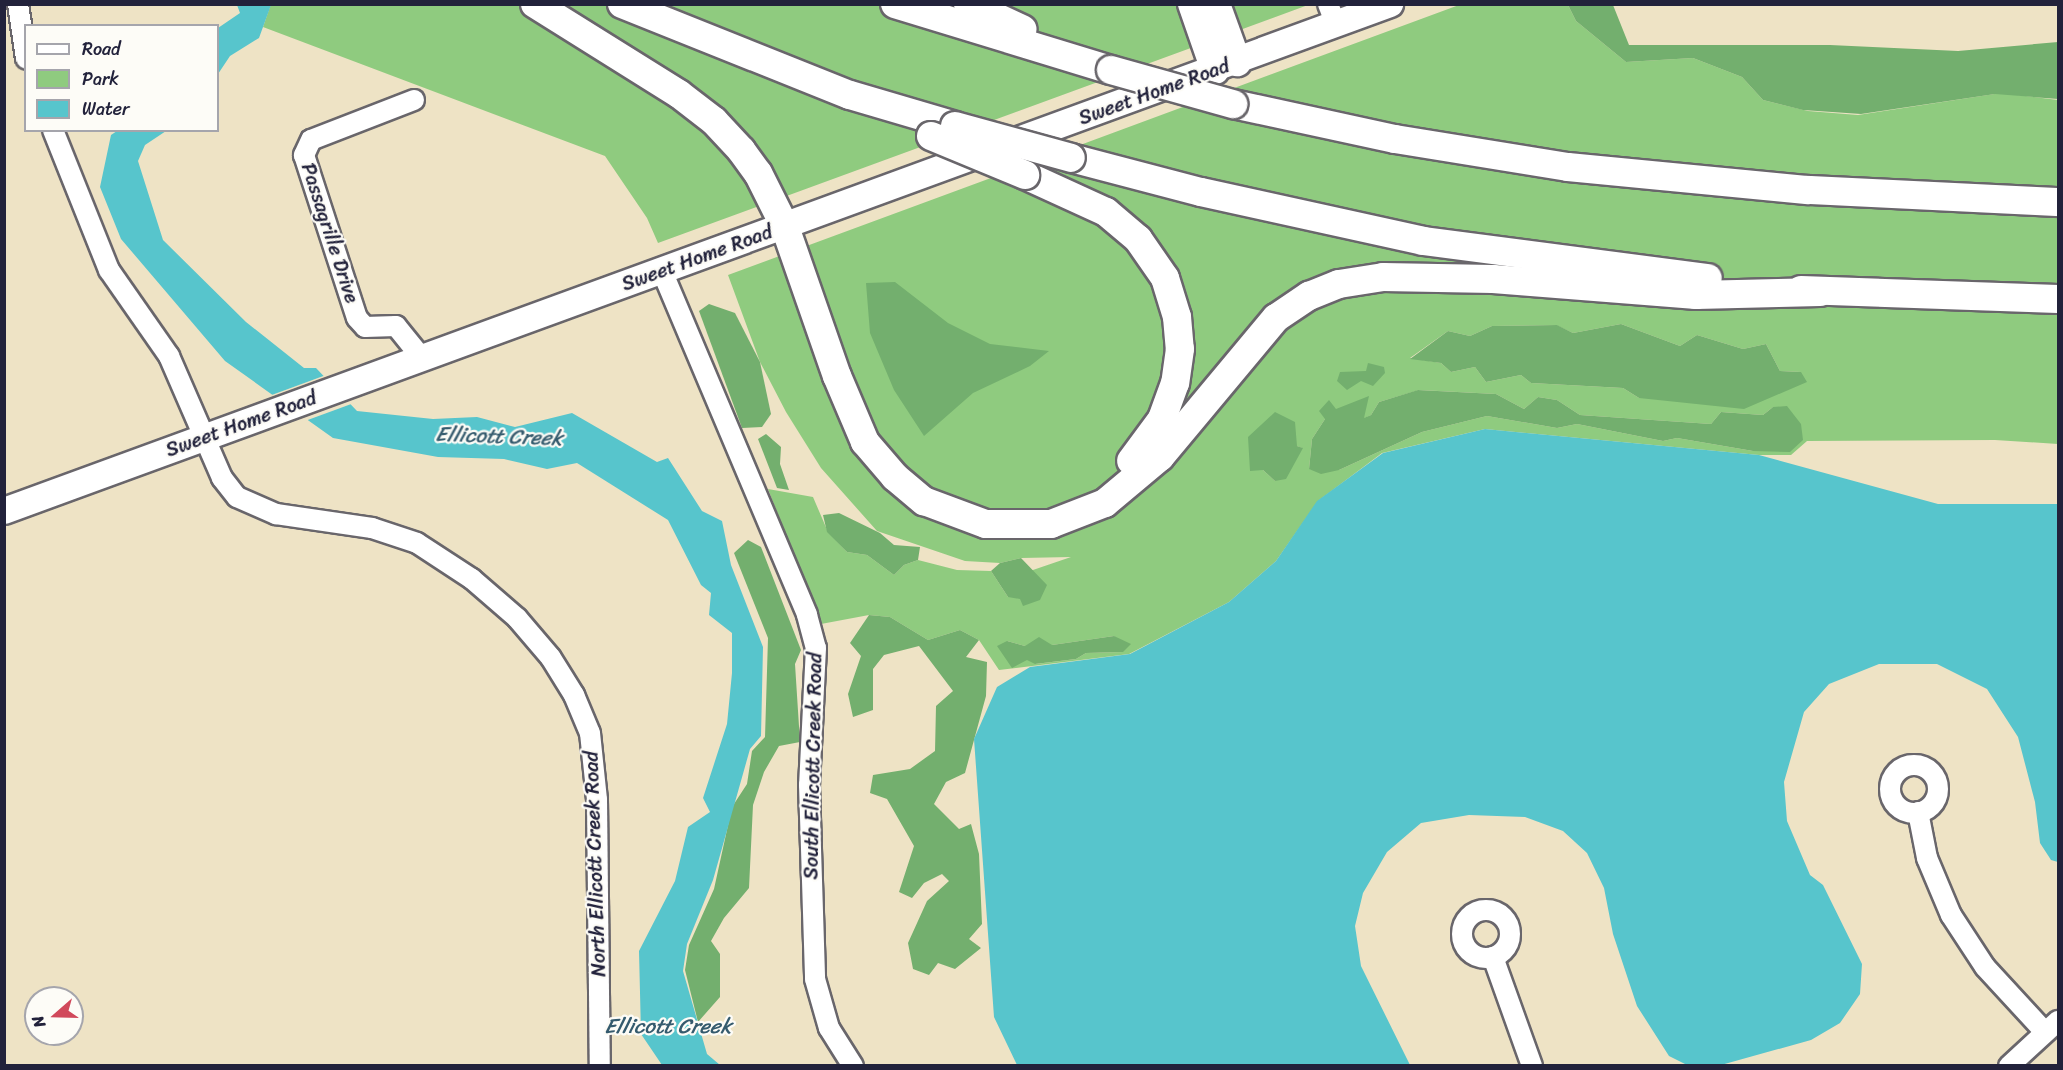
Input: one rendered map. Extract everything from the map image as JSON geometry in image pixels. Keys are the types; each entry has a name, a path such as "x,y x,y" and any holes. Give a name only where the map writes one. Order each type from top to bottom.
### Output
{"highway":[{"path":"535,4 679,94 714,122 758,173 794,224 873,419 898,456 927,481 967,500 1007,508 1046,506 1096,488 1131,462 1162,419 1175,382 1180,349 1177,317 1165,278 1138,239 1106,212 1025,175 943,131 622,4"},
{"path":"895,4 1233,104 1395,139 1568,167 1809,190 2058,202"},
{"path":"968,4 1112,70"},
{"path":"1192,4 1226,66"},
{"path":"1216,4 1226,66"},
{"path":"943,131 1071,158 1201,192 1424,241 1820,292"},
{"path":"794,224 851,413 879,460 924,501 942,510 986,524 1028,527 1070,519 1105,503 1143,474 1276,318 1309,296 1339,284 1394,278 1493,279 1696,295 1820,292 2058,299"}],"main road":[{"name":"Sweet Home Road","path":"4,511 204,436 284,409 421,357 1226,66 1332,15 1390,4"}],"street":[{"path":"18,4 24,44"},
{"name":"Passagrille Drive","path":"414,100 311,140 304,155 357,318 364,327 396,326 421,357"},
{"name":"North Ellicott Creek Road","path":"54,132 109,270 169,356 222,478 237,497 253,507 276,514 372,528 417,543 472,579 517,618 569,685 590,733 597,800 600,1065"},
{"name":"South Ellicott Creek Road","path":"662,271 807,615 816,648 809,785 815,979 826,1021 853,1065"},
{"path":"1918,812 1927,858 1951,915 1985,967 2052,1027 2009,1065"},
{"path":"1493,957 1532,1065"}],"green space":[{"path":"271,4 1308,5 658,243 647,218 605,156 263,27"},
{"path":"1459,5 1568,5 1576,21 1626,62 1693,58 1742,77 1763,100 1808,111 1858,115 2001,93 2058,100 2058,444 1995,440 1807,441 1791,455 1759,455 1485,429 1382,453 1318,501 1276,561 1229,602 1129,654 999,670 979,640 960,630 928,640 890,617 869,615 821,624 768,489 813,497 828,532 847,552 867,555 894,575 904,565 918,560 957,570 991,571 1008,597 1030,571 1071,557 1021,558 1000,563 965,561 877,531 821,468 786,412 760,362 728,275","holes":["1621,324 1680,346 1697,335 1743,349 1766,344 1780,371 1801,372 1639,398 1623,388 1531,383 1521,375 1486,382 1475,367 1451,372 1441,363 1410,358 1448,331 1470,336 1492,326 1556,325 1573,333","1419,390 1496,394 1524,409 1538,397 1557,400 1580,415 1711,424 1721,412 1763,415 1773,407 1753,451 1677,438 1663,441 1577,424 1557,428 1487,416 1422,432 1339,470 1309,469 1312,439 1325,419 1368,397 1363,419 1371,415 1379,402","1297,446 1302,448 1275,481 1263,470","1114,636 1123,652 1086,653 1076,659 1036,664 1007,641 1025,646 1052,645"]},
{"path":"1568,5 1613,5 1629,45 1830,45 1958,51 2058,42 2058,99 1995,94 1861,114 1803,110 1763,100 1742,77 1693,58 1626,62 1576,21"},
{"path":"895,282 948,323 990,344 1049,351 1030,366 973,393 924,436 894,390 870,333 866,283"},
{"path":"709,304 735,313 760,362 771,414 762,427 742,428 699,311"},
{"path":"1621,324 1680,346 1697,335 1743,349 1766,344 1780,371 1801,372 1807,382 1744,409 1639,398 1623,388 1531,383 1521,375 1486,382 1475,367 1451,372 1441,363 1410,359 1448,331 1470,336 1492,326 1557,325 1573,333"},
{"path":"1368,363 1384,367 1385,373 1373,386 1361,381 1347,390 1337,381 1340,372 1366,371"},
{"path":"1418,390 1496,394 1524,409 1538,397 1557,400 1580,415 1711,424 1721,412 1763,415 1773,407 1787,406 1801,424 1803,440 1790,452 1753,451 1677,438 1663,441 1577,424 1557,428 1487,416 1422,432 1339,470 1321,474 1309,469 1312,439 1325,419 1319,411 1329,400 1336,409 1369,396 1364,418 1371,415 1379,402"},
{"path":"1275,412 1295,422 1297,446 1303,448 1286,479 1275,481 1263,470 1250,471 1248,437"},
{"path":"766,434 781,447 780,464 789,490 777,488 758,439"},
{"path":"839,513 880,533 894,545 920,547 918,560 904,565 894,575 867,555 847,552 827,532 823,515"},
{"path":"748,540 761,547 801,650 795,664 800,742 779,746 764,772 753,805 749,888 724,918 711,941 720,954 720,997 698,1022 685,970 689,945 714,889 732,807 747,784 752,751 765,737 768,638 734,553"},
{"path":"1021,558 1047,585 1040,600 1023,606 1020,599 1008,597 991,571 1000,563"},
{"path":"869,615 890,617 928,640 960,630 979,640 966,657 987,662 986,696 965,773 946,782 934,804 959,829 971,824 979,854 982,924 969,939 981,948 955,969 938,963 929,975 913,969 908,943 927,901 949,881 942,874 924,883 912,898 899,892 914,846 887,799 870,793 873,775 910,769 935,751 936,706 953,691 919,646 884,655 873,669 873,710 853,717 848,694 861,656 850,643"},
{"path":"1114,636 1131,644 1123,652 1086,653 1076,659 1035,664 1027,660 1012,668 997,646 1007,641 1025,646 1039,637 1052,645"}],"water":[{"path":"237,5 271,5 259,38 230,56 219,72 219,27 240,13"},
{"name":"Ellicott Creek","path":"116,132 164,132 145,145 138,161 163,240 246,322 304,368 316,368 357,411 433,419 477,417 515,427 572,413 657,462 668,458 702,511 722,521 731,565 763,647 761,736 750,749 713,880 687,944 683,971 707,1054 720,1065 662,1065 641,1034 639,951 675,881 688,827 710,812 703,798 727,724 732,673 732,633 709,615 711,593 701,585 668,520 577,463 547,469 504,459 438,457 333,438 225,361 121,239 100,187 111,135"},
{"path":"1485,429 1759,455 1938,504 2058,504 2058,862 2051,860 2040,843 2035,802 2018,737 1987,689 1937,664 1879,664 1829,684 1804,712 1784,782 1787,821 1810,875 1823,885 1862,964 1860,994 1840,1023 1811,1040 1721,1065 1687,1065 1669,1056 1637,1006 1613,934 1604,888 1587,853 1563,831 1525,817 1469,815 1421,823 1387,852 1363,893 1355,926 1361,966 1410,1065 1017,1065 994,1017 974,739 997,687 1030,667 1130,654 1229,602 1276,561 1317,501 1383,453"}],"pier":[{"path":"326,375 354,403 305,421 269,396"}]}
